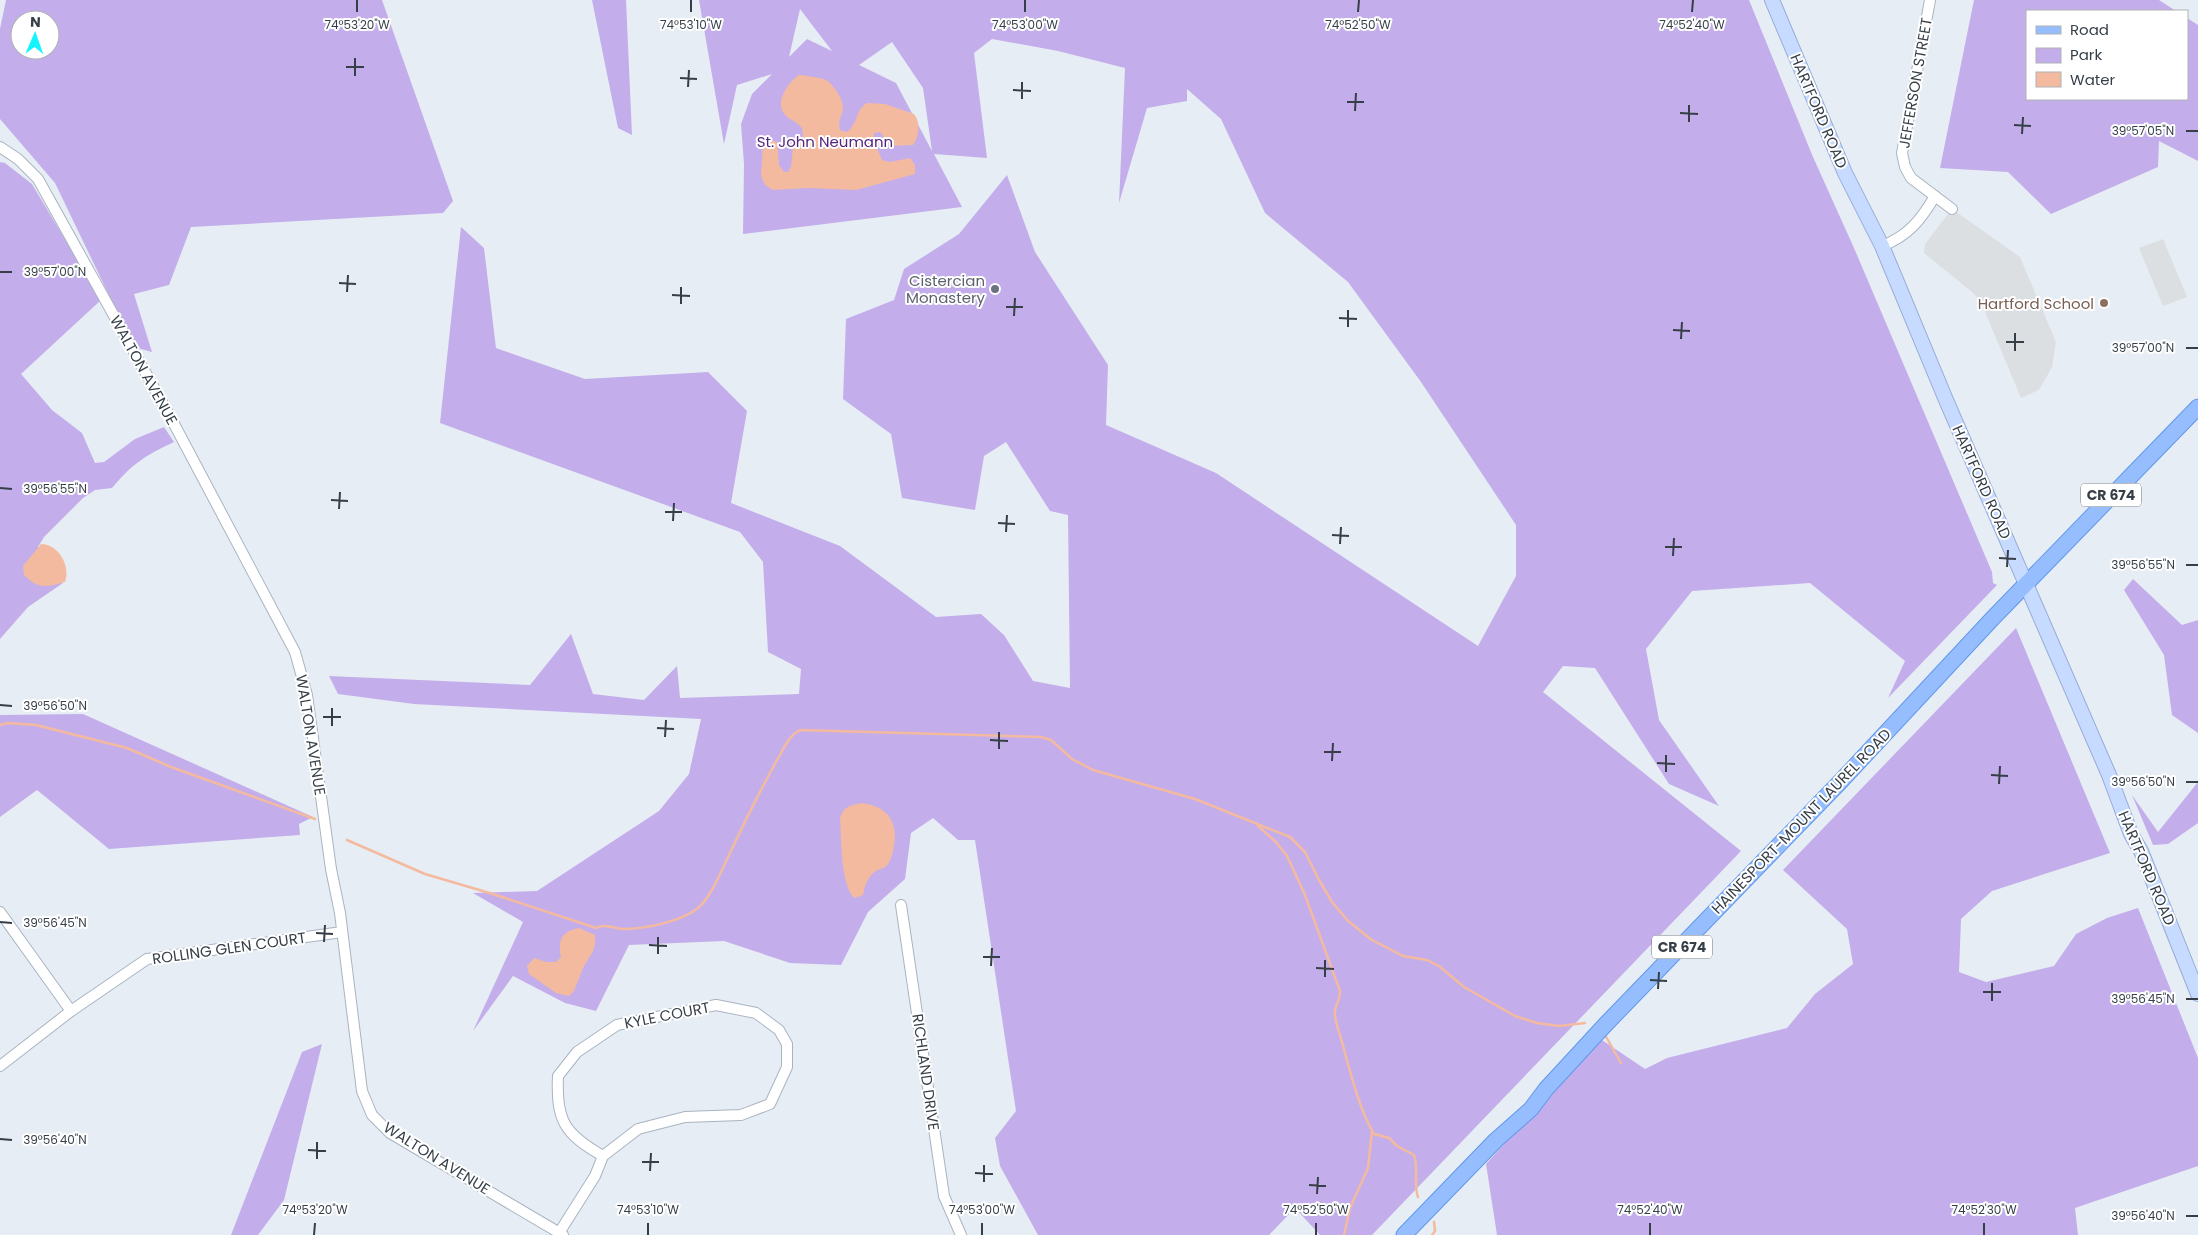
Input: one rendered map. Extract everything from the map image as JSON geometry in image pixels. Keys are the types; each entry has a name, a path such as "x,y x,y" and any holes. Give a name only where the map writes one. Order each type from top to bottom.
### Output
{"main road":[{"name":"HAINESPORT-MOUNT LAUREL ROAD","path":"1404,1235 1496,1140 1531,1109 1546,1089 1600,1032 2198,407"}],"street":[{"name":"HARTFORD ROAD","path":"1772,0 1846,173 1882,246 2109,775 2131,834 2141,851 2198,994"},
{"name":"JEFFERSON STREET","path":"1930,0 1902,153 1907,173 1952,209"},
{"name":"WALTON AVENUE","path":"0,148 18,159 38,179 173,422 295,652 307,695 342,932 362,1091 372,1115 380,1125 402,1140 561,1234"},
{"path":"1882,246 1898,239 1913,228 1925,214 1935,196"},
{"name":"RICHLAND DRIVE","path":"901,905 944,1196 961,1235"},
{"path":"0,912 71,1011"},
{"name":"ROLLING GLEN COURT","path":"0,1066 71,1011 147,959 342,932"},
{"name":"KYLE COURT","path":"561,1234 594,1176 603,1156 638,1129 685,1118 741,1115 770,1104 787,1067 787,1044 779,1030 756,1013 716,1005 617,1025 577,1052 558,1076 557,1093 560,1110 564,1124 577,1140 603,1156"}],"green space":[{"path":"6,0 382,0 453,201 443,213 191,227 169,285 134,294 152,352 134,347 55,183 0,119 0,29"},
{"path":"592,0 626,0 632,135 618,128"},
{"name":"St. John Neumann","path":"699,0 1749,0 1813,157 1854,248 1992,572 1993,583 1997,585 1888,698 1905,661 1810,583 1692,591 1646,649 1659,720 1719,806 1669,784 1595,668 1563,666 1543,692 1741,851 1372,1235 1320,1235 1295,1208 1269,1235 1038,1235 1000,1166 995,1138 1016,1111 975,840 958,840 933,818 911,833 905,879 868,912 841,965 790,963 724,941 629,945 596,1011 565,1003 513,976 473,1031 523,922 473,893 537,891 659,811 689,774 701,719 414,704 338,694 329,676 530,685 571,634 593,694 644,700 677,666 680,698 799,694 801,669 768,652 763,562 740,532 440,423 461,227 484,248 496,348 585,379 708,372 747,411 731,503 840,546 936,617 981,614 1004,635 1033,681 1070,688 1068,515 1050,511 1006,442 984,456 975,510 902,498 891,434 843,399 846,319 894,300 904,269 959,234 1007,175 1035,252 1108,365 1106,425 1216,473 1478,646 1516,576 1516,525 1421,382 1348,282 1265,213 1221,119 1187,89 1187,101 1147,108 1119,203 1125,68 1058,51 992,39 974,53 987,158 934,154 962,207 743,234 744,164 741,124 752,94 772,74 737,85 724,144","holes":["800,9 832,51 807,39 789,57","892,42 923,88 932,151 896,83 859,65"]},
{"path":"1974,0 2159,0 2174,10 2026,10 2026,100 2188,100 2188,19 2198,25 2198,161 2159,141 2158,167 2051,214 2008,172 1940,168"},
{"path":"0,162 5,163 32,184 101,300 21,374 52,410 82,433 95,463 104,462 135,439 164,427 174,442 140,461 112,488 95,490 83,498 44,537 38,547 61,583 63,583 28,607 0,639"},
{"path":"2133,579 2182,625 2198,620 2198,733 2172,715 2164,655 2124,590"},
{"path":"2016,628 2110,853 1992,891 1961,919 1959,972 1986,982 2054,966 2076,934 2107,918 2138,908 2198,1058 2198,1166 2075,1208 2078,1235 1497,1235 1486,1164 1599,1038 1645,1069 1667,1058 1787,1028 1815,994 1853,964 1847,929 1783,870"},
{"path":"83,714 313,817 299,824 300,835 109,849 37,790 0,817 0,715"},
{"path":"2198,782 2198,823 2168,844 2153,845 2132,795 2158,832"},
{"path":"322,1044 284,1200 258,1235 231,1235 302,1052"}],"shaded area":[{"path":"1952,209 2020,257 2056,342 2052,367 2039,390 2021,398 1980,300 1924,253 1925,244"},
{"path":"2163,239 2187,297 2163,306 2139,248"}],"water":[{"path":"799,75 826,80 834,88 843,107 839,123 840,130 847,132 851,129 860,109 867,103 885,104 914,114 918,121 918,130 917,138 913,145 891,146 880,132 874,133 874,141 882,160 890,162 910,158 915,165 915,174 856,190 808,188 773,190 765,185 761,176 763,145 770,140 777,142 779,165 784,172 788,172 791,167 793,147 803,137 802,128 786,116 781,106 787,88"},
{"path":"41,544 53,548 62,557 66,570 65,582 43,586 34,583 24,575 23,566"},
{"path":"862,803 869,804 886,813 893,824 895,838 888,864 869,877 863,895 854,898 849,891 844,872 840,820 847,807"},
{"path":"579,928 595,935 593,951 583,968 574,991 569,996 556,993 529,974 527,966 534,958 546,962 556,962 561,957 560,942 564,935"}],"waterway":[{"path":"0,725 7,723 36,725 127,748 171,767 315,819"},
{"path":"347,840 425,874 596,928 603,926 626,929 644,927 673,921 691,913 708,897 777,760 789,739 800,730 1041,737 1051,740 1072,759 1093,770 1195,799 1290,837 1305,852 1332,902 1348,921 1372,940 1403,956 1427,960 1439,966 1464,987 1515,1016 1537,1023 1559,1026 1585,1023"},
{"path":"1258,826 1276,842 1287,856 1305,895 1340,991 1335,1009 1336,1019 1355,1090 1364,1113 1374,1134 1389,1138 1397,1146 1414,1155 1418,1197"},
{"path":"1605,1035 1621,1063"},
{"path":"1344,1235 1350,1208 1368,1168 1372,1131"},
{"path":"1432,1235 1435,1231 1434,1222"}],"place":[{"name":"Cistercian Monastery","path":"995,289"},
{"name":"Hartford School","path":"2104,303"}]}
